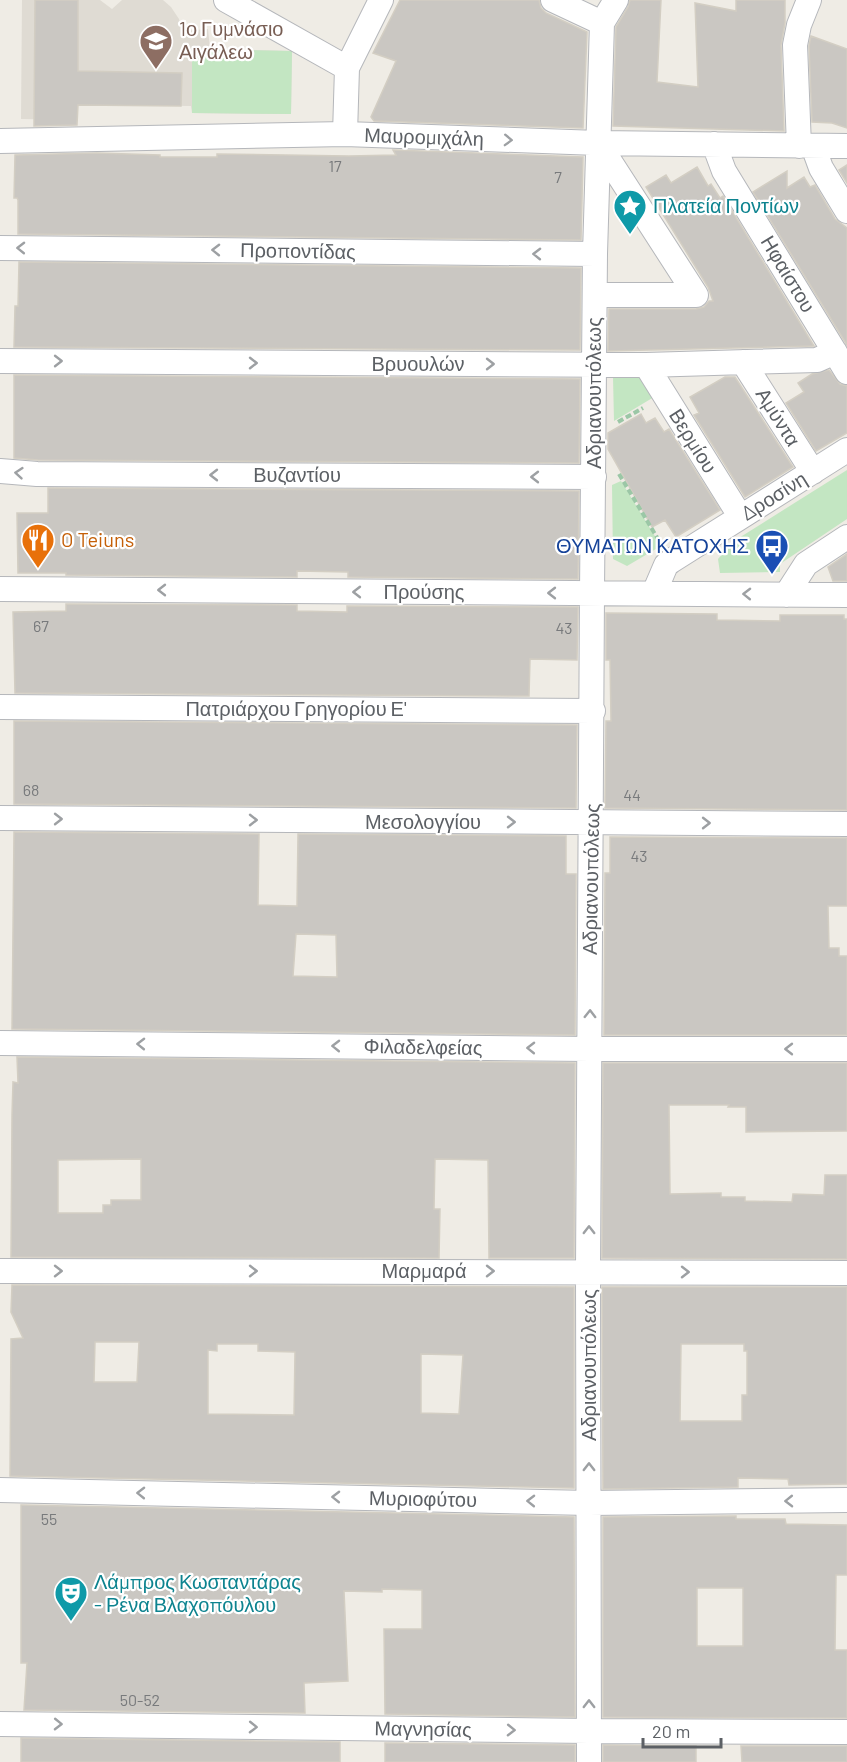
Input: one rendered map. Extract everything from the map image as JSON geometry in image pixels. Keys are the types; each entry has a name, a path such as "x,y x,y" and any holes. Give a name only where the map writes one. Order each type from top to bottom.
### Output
{"street":[{"path":"226,0 346,68"},
{"path":"345,134 346,68 381,0"},
{"path":"553,0 602,23"},
{"name":"Αδριανουπόλεως","path":"589,1762 588,1271 595,254 602,23 616,0"},
{"path":"808,0 795,45 806,146 847,211"},
{"name":"Μαυρομιχάλη","path":"0,141 345,134 598,143 847,146"},
{"path":"595,295 696,295 598,143"},
{"name":"Ηφαίστου","path":"714,144 724,171 841,362"},
{"name":"Προποντίδας","path":"0,248 595,254"},
{"name":"Βρυουλών","path":"0,361 646,365 818,360 841,362"},
{"name":"Αμύντα","path":"743,362 813,472"},
{"name":"Βερμίου","path":"646,365 740,516"},
{"name":"Δροσίνη","path":"654,593 666,565 671,561 847,450"},
{"name":"Βυζαντίου","path":"0,471 37,474 594,456"},
{"path":"786,595 806,564 847,537"},
{"name":"Προύσης","path":"0,590 847,595"},
{"name":"Πατριάρχου Γρηγορίου Ε'","path":"0,707 593,711"},
{"name":"Μεσολογγίου","path":"0,818 847,824"},
{"name":"Φιλαδελφείας","path":"0,1043 590,1049 847,1049"},
{"name":"Μαρμαρά","path":"0,1271 847,1273"},
{"name":"Μυριοφύτου","path":"0,1491 589,1503 847,1500"},
{"name":"Μαγνησίας","path":"0,1724 847,1732"}],"path":[{"path":"664,395 594,456 617,471 671,561"}],"shaded area":[{"name":"1ο Γυμνάσιο Αιγάλεω","path":"22,0 100,0 112,9 122,0 163,0 179,19 182,31 208,29 210,49 292,51 291,114 192,113 191,106 105,105 78,90 77,120 21,119"}],"green space":[{"path":"192,49 292,51 291,114 192,113"},
{"path":"641,374 654,397 614,421 613,377"},
{"path":"847,470 847,519 780,564 780,572 720,573 718,559 734,541"},
{"path":"621,481 661,546 627,566 613,559 612,485"}],"building":[{"path":"35,0 78,0 78,71 182,73 181,106 78,105 77,125 34,126"},
{"path":"400,0 539,0 541,8 546,13 587,32 583,128 374,121 371,117 396,61 373,53"},
{"path":"630,0 661,0 657,82 698,87 695,3 736,11 736,0 785,0 785,23 781,45 784,131 613,126 616,27"},
{"path":"811,36 847,49 847,128 832,123 812,122 809,46"},
{"path":"393,150 583,157 581,240 18,234 18,200 14,198 15,155 97,153 160,155 160,157 217,157 217,154 396,155"},
{"path":"847,165 847,183 839,170"},
{"path":"697,167 708,186 711,184 720,198 723,196 814,346 608,351 609,309 696,309 713,301 708,287 646,187 666,175 671,183"},
{"path":"787,171 787,188 804,177 810,187 815,185 835,219 847,228 847,345 753,192"},
{"path":"19,262 581,268 580,350 14,347"},
{"path":"829,370 840,384 847,386 847,433 816,451 786,403 804,392 798,383 812,374"},
{"path":"14,375 580,379 579,463 14,458"},
{"path":"725,377 735,377 793,467 745,497 694,415 699,413 690,397"},
{"path":"641,414 646,423 655,418 664,432 669,429 720,510 676,537 665,520 652,527 608,449 608,433"},
{"path":"48,488 579,491 578,579 348,577 348,572 297,571 297,577 18,573 17,513 48,513"},
{"path":"847,554 847,581 833,581 828,567"},
{"path":"66,604 297,605 297,611 347,612 347,606 578,607 577,660 530,659 529,696 15,693 13,612 66,611"},
{"path":"606,613 717,614 717,620 780,621 780,615 844,615 844,619 847,619 847,810 605,808 606,721 611,721 610,660 606,660"},
{"path":"14,721 577,725 576,808 14,804"},
{"path":"14,832 259,834 258,905 297,906 298,834 566,836 566,874 576,874 575,1035 12,1029","holes":["296,934 336,935 337,977 293,976"]},
{"path":"610,837 847,838 847,906 828,906 829,948 839,948 839,956 847,956 847,1035 604,1035 605,873 610,873"},
{"path":"17,1057 575,1063 574,1258 489,1258 488,1160 435,1159 434,1209 440,1209 439,1258 11,1257 13,1082 18,1083","holes":["141,1159 141,1200 111,1200 111,1205 103,1205 103,1213 58,1213 58,1160"]},
{"path":"603,1063 847,1063 847,1131 746,1132 746,1107 669,1105 670,1194 721,1193 721,1197 745,1197 745,1201 792,1202 793,1194 824,1195 825,1175 847,1175 847,1259 602,1258"},
{"path":"12,1285 574,1287 574,1488 10,1476 11,1339 23,1338 11,1312","holes":["95,1342 139,1342 137,1382 94,1382","217,1344 258,1344 258,1351 295,1352 294,1415 208,1414 208,1350 217,1351","421,1354 463,1355 459,1414 421,1413"]},
{"path":"602,1287 847,1287 847,1484 789,1485 788,1479 738,1478 738,1487 603,1489","holes":["681,1344 744,1344 744,1351 747,1351 747,1395 742,1395 742,1421 680,1421"]},
{"path":"21,1505 574,1517 575,1717 385,1714 384,1629 422,1629 422,1590 382,1589 382,1592 344,1591 348,1681 304,1683 305,1713 24,1710 27,1663 21,1663"},
{"path":"736,1516 736,1519 785,1519 786,1524 847,1525 847,1575 836,1575 835,1650 847,1650 847,1718 603,1717 603,1517","holes":["697,1588 743,1588 743,1646 697,1646"]},
{"path":"21,1738 340,1742 340,1762 21,1762"},
{"path":"385,1743 575,1745 575,1762 385,1762"},
{"path":"603,1745 696,1746 696,1762 603,1762"},
{"path":"741,1746 847,1746 847,1762 742,1762"}],"place":[{"name":"1ο Γυμνάσιο Αιγάλεω","path":"156,70"},
{"name":"Πλατεία Ποντίων","path":"630,235"},
{"name":"O Teiuns","path":"38,569"},
{"name":"ΘΥΜΑΤΩΝ ΚΑΤΟΧΗΣ","path":"772,575"},
{"name":"Λάμπρος Κωσταντάρας - Ρένα Βλαχοπόυλου","path":"71,1622"}]}
